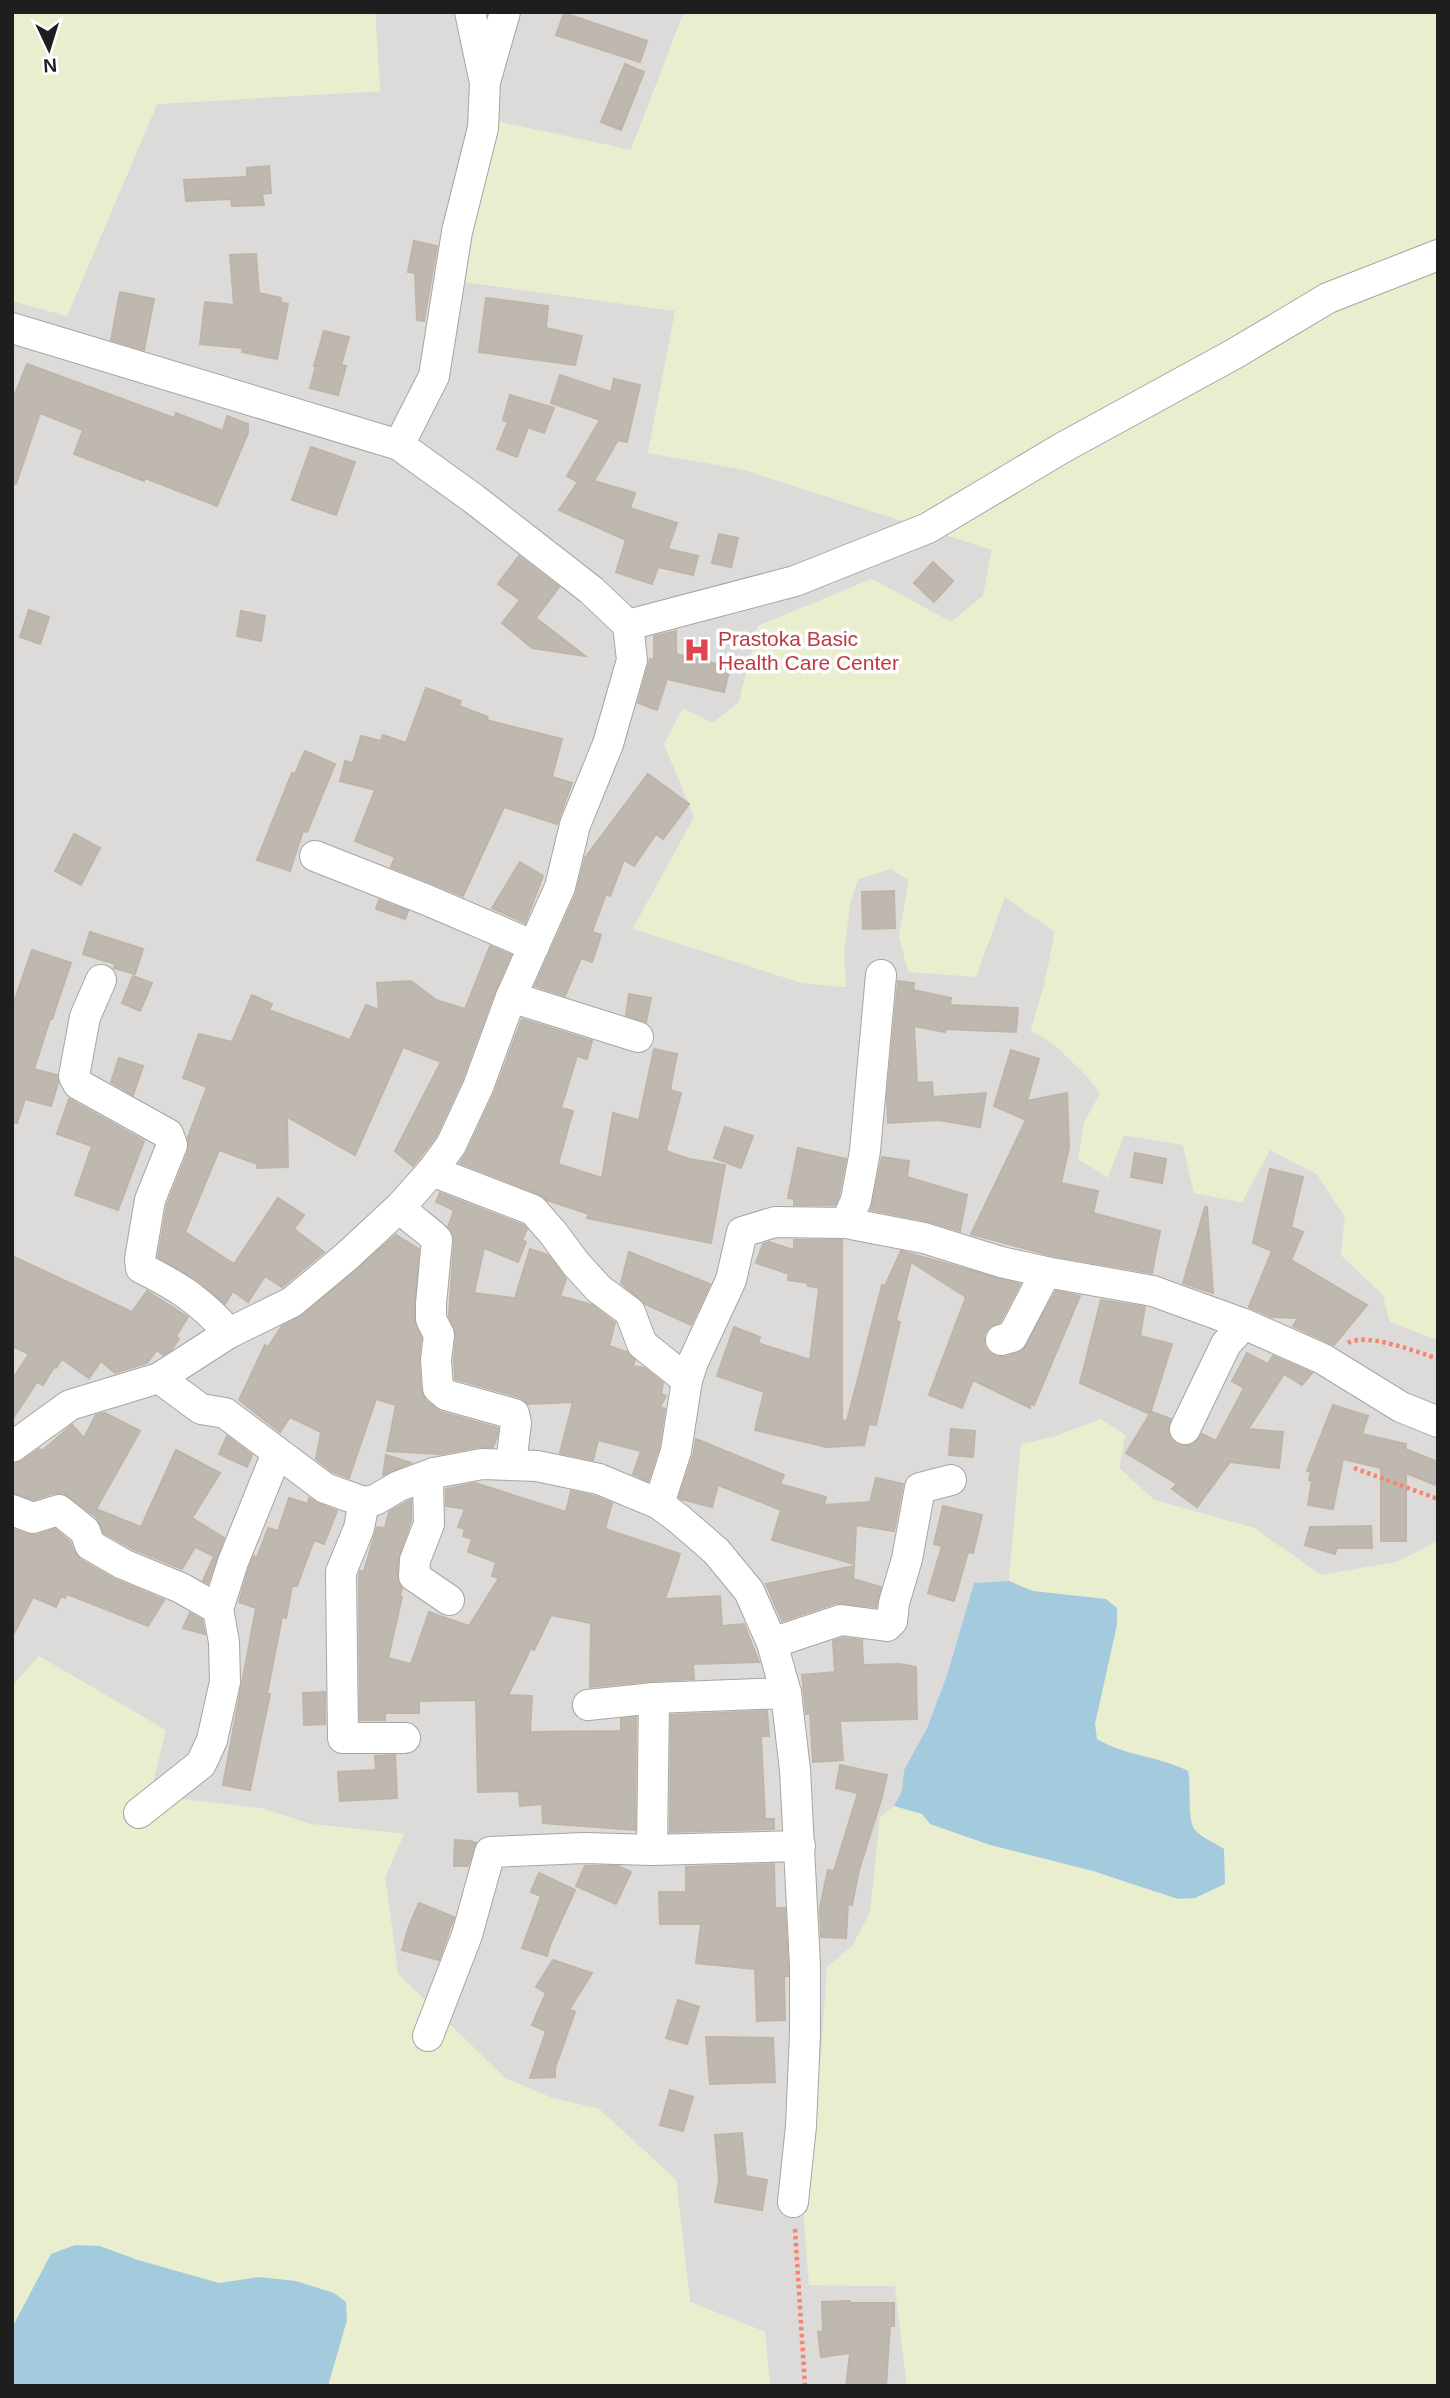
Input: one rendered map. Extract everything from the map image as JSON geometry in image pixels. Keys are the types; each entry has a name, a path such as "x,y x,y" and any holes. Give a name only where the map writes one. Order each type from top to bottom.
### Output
{"street":[{"path":"470,12 485,82"},
{"path":"398,445 434,376 457,232 483,128 485,82 505,12"},
{"path":"628,625 796,582 928,528 1062,448 1234,354 1328,298 1438,255"},
{"path":"12,328 398,445 474,499 592,590 628,625 632,660 608,744 575,825 560,887 512,997 478,1087 451,1145 432,1171 401,1206 292,1303 229,1333 159,1378 70,1405 12,1447"},
{"path":"315,856 534,946"},
{"path":"846,1223 856,1200 865,1151 881,975"},
{"path":"101,980 85,1017 74,1076 78,1084 168,1134 172,1145 150,1200 140,1259 141,1268 176,1285 211,1312 229,1333"},
{"path":"512,997 638,1037"},
{"path":"432,1171 533,1210 591,1281 630,1312 642,1344 687,1380"},
{"path":"401,1206 408,1217 427,1228 437,1240 431,1319 439,1335 436,1360 438,1388 446,1395 514,1414 516,1423 511,1464"},
{"path":"659,1504 676,1451 687,1380 731,1280 742,1232 775,1222 846,1223 924,1238 1001,1262 1046,1272 1153,1291 1244,1324 1323,1359 1401,1407 1438,1422"},
{"path":"1001,1340 1012,1337 1046,1272"},
{"path":"1185,1429 1226,1344 1244,1324"},
{"path":"159,1378 201,1409 225,1413 325,1488 364,1502 375,1500 398,1486 434,1473 482,1464 537,1466 599,1479 659,1504 716,1551 749,1591 772,1643 786,1693 795,1770 800,1846 805,2034 801,2126 793,2202"},
{"path":"139,1813 201,1764 212,1740 225,1682 224,1642 218,1609 233,1562 277,1453"},
{"path":"434,1473 428,1483 429,1524 415,1560 414,1576 449,1600"},
{"path":"772,1643 841,1620 887,1626 892,1621 894,1603 907,1559 920,1488 951,1480"},
{"path":"364,1502 359,1528 341,1572 343,1738 405,1738"},
{"path":"12,1510 33,1518 59,1510 85,1531 90,1545 123,1564 181,1588 218,1609"},
{"path":"588,1705 654,1698 786,1693"},
{"path":"652,1850 654,1698"},
{"path":"428,2036 467,1935 490,1852 584,1848 652,1850 800,1846"}],"path":[{"path":"1323,1359 1337,1354 1355,1338 1380,1342 1438,1359"},
{"path":"1354,1468 1438,1499"},
{"path":"793,2202 805,2386"}],"shaded area":[{"path":"375,12 684,12 631,150 465,282 676,311 648,453 741,469 992,549 983,596 951,622 872,579 758,626 739,702 713,723 664,743 695,817 633,928 802,983 845,987 844,952 850,903 858,879 891,869 909,880 899,936 1005,897 1055,932 1044,986 1031,1030 1055,1045 1088,1077 1100,1094 1085,1122 1124,1135 1183,1145 1194,1193 1241,1202 1270,1150 1317,1174 1345,1217 1341,1255 1383,1295 1390,1322 1438,1340 1438,1541 1397,1562 1321,1575 1254,1528 1154,1500 1119,1468 1125,1435 1053,1437 1021,1444 1009,1581 974,1583 947,1675 927,1728 904,1770 902,1791 894,1806 880,1817 871,1912 853,1945 827,1968 809,2285 895,2286 907,2386 770,2386 765,2332 690,2302 676,2180 599,2109 552,2098 505,2078 398,1974 385,1877 404,1834 310,1824 264,1809 149,1795 39,1656 12,1687 12,301 67,315 157,104 380,91"}],"green space":[{"path":"12,12 375,12 380,91 157,104 67,316 12,301"},
{"path":"684,12 1438,12 1438,1340 1390,1322 1383,1295 1341,1255 1345,1217 1317,1174 1270,1150 1242,1202 1194,1193 1183,1145 1124,1135 1108,1178 1078,1159 1084,1122 1100,1094 1088,1077 1055,1045 1031,1030 1044,986 1055,932 1005,897 976,977 908,972 899,936 909,880 891,869 858,879 850,903 844,952 846,987 802,983 633,929 694,817 664,744 683,708 713,723 739,702 758,626 872,579 951,622 983,596 992,550 741,469 648,453 675,311 465,282 492,120 631,150"},
{"path":"1101,1419 1125,1435 1119,1468 1154,1500 1254,1528 1321,1575 1397,1562 1438,1541 1438,2386 907,2386 895,2286 809,2285 803,2209 821,2054 827,1967 853,1945 870,1912 880,1817 894,1806 922,1814 930,1824 990,1845 1093,1871 1224,1862 1224,1849 1194,1829 1189,1814 1191,1786 1174,1764 1109,1747 1097,1740 1095,1724 1117,1625 1106,1599 1033,1591 1009,1581 1021,1444 1053,1437"},
{"path":"39,1656 166,1730 150,1795 264,1809 310,1824 404,1834 385,1877 398,1974 505,2078 552,2098 599,2109 676,2180 690,2302 765,2332 770,2386 12,2386 12,1687"}],"water":[{"path":"1009,1581 1033,1591 1106,1599 1117,1608 1117,1625 1095,1724 1097,1739 1119,1749 1188,1771 1191,1820 1196,1831 1224,1849 1225,1884 1195,1898 1178,1899 1093,1871 990,1845 930,1824 922,1814 894,1806 902,1791 904,1770 927,1728 947,1675 974,1583"},
{"path":"75,2245 100,2246 219,2283 259,2277 296,2281 334,2293 346,2302 347,2320 328,2386 12,2386 12,2329 15,2322 51,2254"}],"building":[{"path":"564,13 647,41 640,62 556,35"},
{"path":"625,64 644,72 621,130 601,122"},
{"path":"269,166 271,193 262,194 264,205 232,206 231,199 186,201 184,180 247,177 247,168"},
{"path":"414,241 437,246 424,321 417,320 415,273 408,272"},
{"path":"256,254 259,293 281,298 280,302 288,304 277,359 242,352 243,348 200,344 205,302 234,305 230,255"},
{"path":"120,292 154,299 144,350 111,340"},
{"path":"486,298 548,306 546,328 582,336 575,365 479,352"},
{"path":"324,331 349,337 341,365 346,366 338,395 310,388"},
{"path":"27,364 174,418 176,413 223,431 227,416 248,424 248,433 217,506 74,454 83,430 40,413 16,484 12,484 12,402"},
{"path":"560,375 611,392 614,379 640,385 627,442 618,440 594,481 635,493 630,508 677,523 668,549 698,556 693,575 658,567 652,584 616,572 626,540 559,510 578,482 567,476 600,420 551,403"},
{"path":"510,395 554,408 544,433 528,427 517,457 497,449 508,422 503,420"},
{"path":"311,447 355,462 336,515 292,500"},
{"path":"719,534 738,538 731,567 712,563"},
{"path":"519,556 559,587 536,618 585,656 532,648 502,623 520,600 498,584"},
{"path":"933,562 953,581 934,602 914,583"},
{"path":"29,610 49,617 40,644 20,637"},
{"path":"241,611 265,616 261,641 237,636"},
{"path":"676,631 676,654 730,667 724,692 667,679 657,710 638,703 650,659 654,660 654,636"},
{"path":"426,688 461,701 459,706 488,717 486,720 562,739 552,777 572,783 557,824 504,807 463,896 391,867 395,857 355,841 375,790 340,781 345,761 353,763 361,736 381,741 383,735 406,743"},
{"path":"305,751 335,764 307,832 303,831 290,871 257,860 292,773 295,774"},
{"path":"648,774 689,804 663,839 656,834 634,866 624,860 610,896 606,894 592,932 601,935 592,962 581,958 565,996 535,986 576,894 585,858"},
{"path":"74,834 100,848 81,885 55,871"},
{"path":"520,862 543,876 525,923 492,908"},
{"path":"894,891 895,928 863,929 862,892"},
{"path":"379,900 408,911 405,919 376,909"},
{"path":"90,932 143,949 135,974 114,968 115,964 83,954"},
{"path":"490,946 511,955 462,1080 436,1136 413,1166 395,1151 441,1062 403,1047 355,1155 287,1117 288,1167 257,1168 257,1164 219,1150 185,1232 234,1264 278,1198 304,1215 294,1229 324,1252 282,1287 265,1276 248,1302 233,1291 225,1304 198,1281 158,1257 167,1205 188,1152 188,1137 207,1087 183,1078 199,1034 232,1042 252,995 272,1004 269,1010 350,1040 366,1005 379,1010 377,983 411,981 436,1000 465,1009"},
{"path":"32,950 71,963 34,1069 57,1075 58,1083 51,1106 25,1099 17,1123 12,1122 12,1008"},
{"path":"133,976 152,983 140,1011 122,1003"},
{"path":"898,981 914,983 913,990 951,998 950,1005 1018,1008 1016,1032 945,1029 945,1032 914,1026 917,1083 932,1082 933,1097 986,1093 980,1127 939,1120 888,1123 887,1098"},
{"path":"629,994 651,998 646,1022 626,1015"},
{"path":"522,1019 592,1041 587,1059 577,1056 561,1108 573,1111 558,1164 602,1178 613,1113 639,1120 654,1049 677,1054 670,1090 681,1093 666,1151 689,1159 725,1165 711,1243 587,1218 589,1214 547,1200 539,1194 460,1163 494,1094"},
{"path":"1011,1050 1039,1059 1027,1101 1067,1093 1069,1148 1061,1183 1098,1191 1093,1213 1160,1231 1152,1273 1049,1255 971,1234 1026,1120 994,1106"},
{"path":"119,1058 143,1066 133,1095 111,1082"},
{"path":"69,1099 144,1141 118,1210 75,1195 92,1146 57,1134"},
{"path":"725,1127 753,1136 741,1168 714,1158"},
{"path":"798,1148 846,1159 835,1205 794,1205 794,1199 788,1198"},
{"path":"1135,1153 1166,1159 1162,1183 1131,1177"},
{"path":"882,1157 909,1161 907,1177 967,1195 960,1231 927,1221 871,1210"},
{"path":"1270,1169 1303,1177 1291,1227 1303,1232 1291,1260 1367,1305 1334,1345 1293,1326 1298,1318 1272,1317 1249,1307 1272,1251 1253,1243"},
{"path":"440,1193 523,1225 527,1229 522,1240 526,1242 518,1262 484,1248 474,1293 515,1298 530,1249 548,1255 566,1279 560,1296 592,1305 615,1323 609,1346 627,1352 635,1360 633,1366 644,1368 663,1383 661,1394 666,1396 660,1407 665,1409 659,1447 648,1481 633,1474 641,1451 598,1440 593,1460 560,1453 573,1402 528,1404 519,1397 455,1379 456,1336 449,1315 454,1241 448,1227 454,1210 436,1202"},
{"path":"1207,1207 1213,1293 1183,1283"},
{"path":"396,1235 419,1249 414,1319 421,1338 421,1390 426,1401 441,1412 498,1428 497,1437 493,1447 440,1454 387,1451 396,1405 376,1399 349,1478 333,1472 316,1459 321,1432 290,1417 280,1432 239,1400 265,1345 268,1347 282,1326 303,1315"},
{"path":"794,1240 842,1240 842,1420 847,1421 882,1285 885,1286 901,1251 1020,1284 1000,1322 989,1327 984,1335 984,1345 989,1353 997,1357 1006,1357 1023,1350 1056,1291 1080,1296 1034,1405 1030,1404 1030,1408 973,1380 962,1408 929,1395 966,1297 911,1262 896,1321 900,1322 876,1425 869,1424 864,1445 827,1447 755,1430 764,1392 717,1376 734,1327 760,1337 758,1343 810,1360 819,1288 788,1280 789,1274 756,1263 763,1244 769,1242 794,1250"},
{"path":"629,1252 710,1284 691,1325 645,1304 621,1283"},
{"path":"12,1256 132,1312 147,1291 188,1317 176,1336 179,1339 171,1350 163,1355 157,1350 147,1363 115,1373 101,1361 89,1378 62,1359 43,1385 37,1382 12,1420 12,1380 29,1354 12,1346"},
{"path":"1101,1300 1145,1307 1140,1336 1172,1344 1150,1414 1080,1383"},
{"path":"1247,1353 1268,1364 1273,1356 1312,1373 1302,1385 1284,1374 1248,1429 1283,1432 1279,1468 1230,1462 1197,1507 1172,1489 1177,1484 1126,1453 1152,1412 1171,1419 1168,1431 1171,1439 1178,1445 1194,1444 1202,1434 1216,1441 1244,1388 1232,1381"},
{"path":"1333,1405 1368,1416 1362,1434 1406,1444 1405,1449 1438,1462 1438,1486 1406,1473 1406,1541 1381,1541 1381,1468 1343,1459 1333,1509 1308,1505 1312,1481 1309,1480 1311,1471 1307,1471"},
{"path":"105,1413 140,1431 96,1509 141,1527 176,1450 220,1473 192,1518 224,1538 208,1583 203,1581 214,1556 195,1547 182,1569 131,1548 104,1533 96,1517 63,1493 54,1493 34,1500 12,1493 12,1464 22,1461 39,1449 42,1451 72,1425 84,1438 96,1415"},
{"path":"951,1429 975,1431 973,1457 949,1455"},
{"path":"227,1436 252,1455 247,1467 219,1454"},
{"path":"696,1439 784,1475 780,1484 826,1497 824,1505 870,1502 876,1478 903,1484 894,1531 856,1525 854,1564 772,1540 781,1510 718,1485 712,1507 681,1499 679,1497"},
{"path":"386,1455 411,1463 383,1475"},
{"path":"475,1483 566,1512 571,1491 612,1503 605,1529 680,1554 665,1599 720,1596 722,1626 744,1624 759,1662 693,1664 694,1679 590,1687 591,1623 551,1615 534,1650 531,1648 508,1695 532,1696 530,1732 621,1731 621,1719 636,1717 635,1830 543,1823 542,1804 520,1806 519,1791 478,1792 476,1700 419,1701 419,1713 385,1713 385,1720 360,1720 359,1575 360,1571 364,1571 377,1527 385,1528 389,1512 411,1500 411,1521 398,1559 397,1576 402,1597 388,1658 411,1664 429,1612 469,1626 499,1578 492,1576 496,1562 468,1552 472,1539 463,1536 465,1529 458,1527 465,1509 446,1506 446,1489"},
{"path":"289,1498 308,1504 309,1498 337,1511 324,1544 314,1540 297,1586 292,1586 286,1618 282,1617 267,1694 270,1694 250,1790 223,1785 256,1608 239,1602 254,1556 257,1558 268,1528 278,1531"},
{"path":"943,1506 982,1515 973,1553 968,1552 954,1601 928,1593 942,1546 934,1544"},
{"path":"1371,1526 1372,1548 1337,1548 1335,1554 1305,1545 1310,1527"},
{"path":"12,1529 37,1535 55,1529 70,1542 81,1560 116,1580 164,1600 148,1626 67,1594 65,1598 61,1596 56,1607 33,1597 12,1637"},
{"path":"854,1566 853,1579 881,1587 876,1607 836,1603 782,1621 766,1584"},
{"path":"190,1613 202,1620 205,1634 183,1628"},
{"path":"843,1638 862,1640 863,1665 900,1664 916,1667 917,1719 840,1721 843,1760 813,1762 810,1713 806,1714 802,1675 835,1672 833,1641"},
{"path":"325,1692 325,1724 304,1725 303,1693"},
{"path":"767,1711 769,1736 761,1736 765,1819 774,1819 774,1829 670,1832 671,1715"},
{"path":"395,1755 397,1798 340,1801 338,1772 376,1770 375,1756"},
{"path":"840,1765 887,1775 859,1870 852,1905 848,1904 846,1938 821,1937 820,1907 828,1870 834,1871 858,1793 836,1788"},
{"path":"455,1840 476,1843 468,1866 454,1866"},
{"path":"774,1864 775,1908 785,1908 788,1976 784,1976 785,2020 757,2021 755,1969 696,1963 701,1924 660,1924 659,1892 686,1892 686,1867"},
{"path":"585,1866 618,1866 631,1872 616,1904 576,1886"},
{"path":"539,1873 575,1890 547,1956 522,1948 541,1896 531,1892"},
{"path":"419,1903 454,1917 439,1960 402,1950"},
{"path":"553,1960 592,1973 569,2010 575,2012 555,2068 555,2077 530,2078 546,2031 532,2025 546,1993 536,1987"},
{"path":"678,2000 699,2007 687,2044 666,2038"},
{"path":"706,2037 773,2038 775,2082 710,2084"},
{"path":"670,2090 693,2097 683,2131 660,2125"},
{"path":"742,2133 746,2176 767,2180 762,2210 715,2202 719,2180 715,2135"},
{"path":"822,2302 894,2303 894,2326 890,2326 886,2386 846,2386 850,2353 821,2357 818,2332 823,2331"}],"place":[{"name":"Prastoka Basic Health Care Center","path":"697,650"}]}
